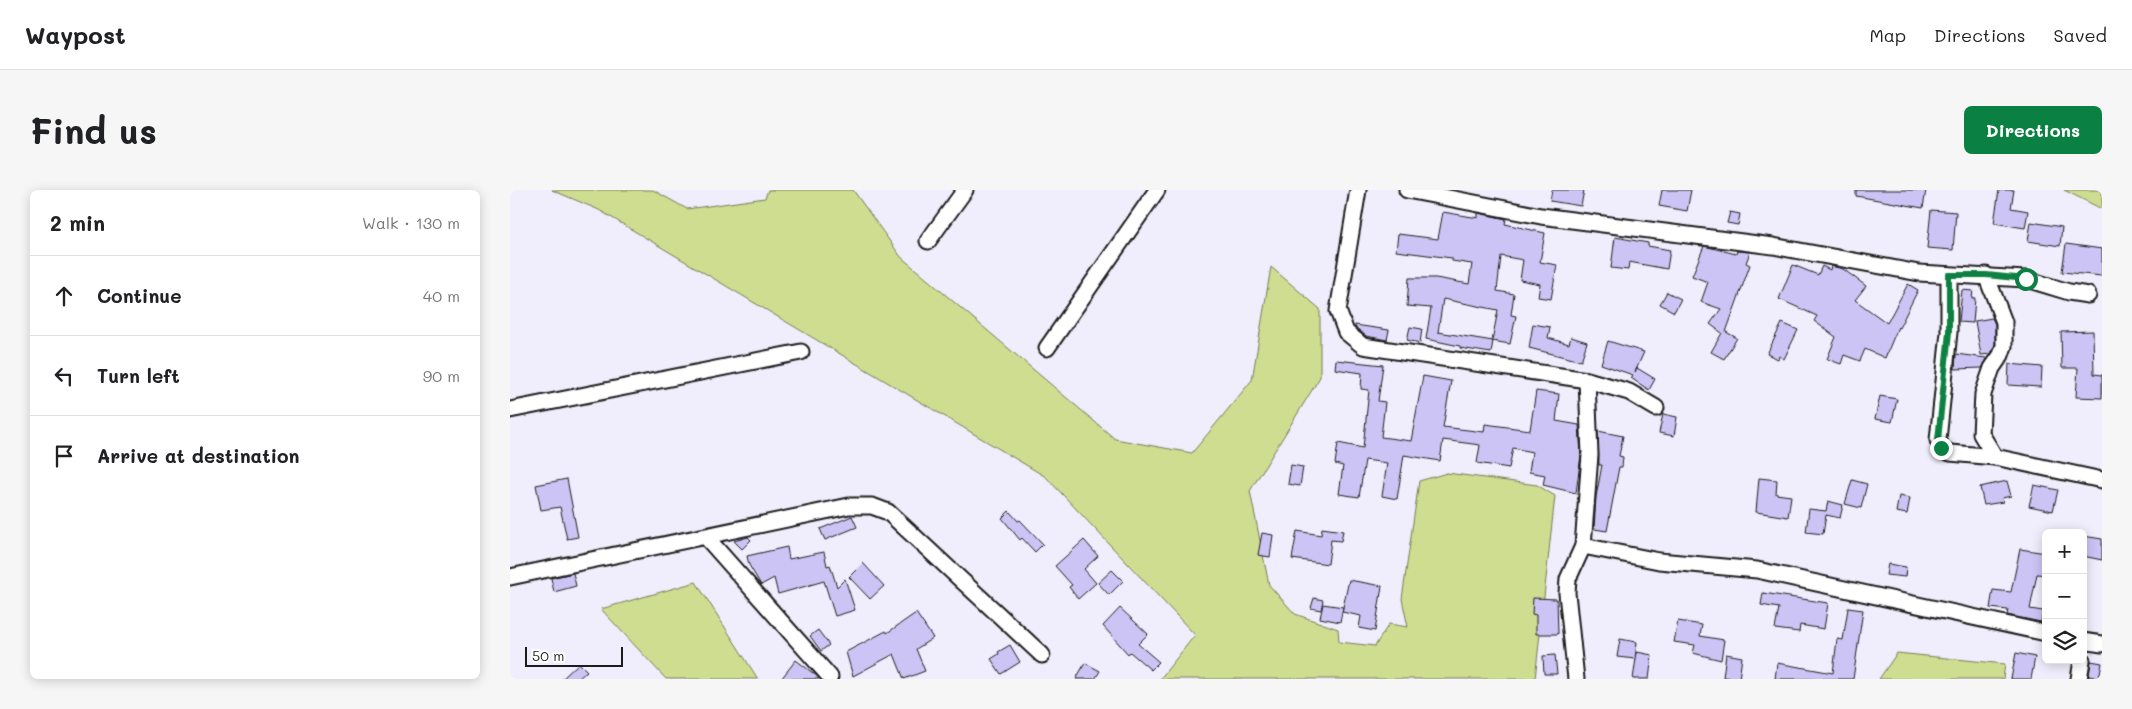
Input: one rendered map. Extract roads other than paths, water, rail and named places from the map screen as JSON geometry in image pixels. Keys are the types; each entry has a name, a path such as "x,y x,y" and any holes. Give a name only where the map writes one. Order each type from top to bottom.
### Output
{"street":[{"path":"928,240 965,190"},
{"path":"1046,348 1157,190"},
{"path":"1358,190 1338,311 1346,332 1363,346 1587,380 1629,392 1656,408"},
{"path":"1407,190 1541,216 1773,246 1919,273 1986,275 2026,279 2069,292 2088,295"},
{"path":"1949,275 1949,332 1938,440 1941,448 1950,453 1995,457 2102,480"},
{"path":"1986,275 2004,322 2004,346 2001,355 1992,368 1983,394 1981,434 1995,457"},
{"path":"510,410 801,352"},
{"path":"1576,679 1567,593 1568,579 1583,546 1590,455 1587,380"},
{"path":"510,577 849,506 872,506 888,512 1042,655"},
{"path":"706,537 830,677"},
{"path":"1583,546 1659,562 1757,570 2042,632"},
{"path":"2087,646 2102,644"},
{"path":"2079,679 2081,664"}]}
